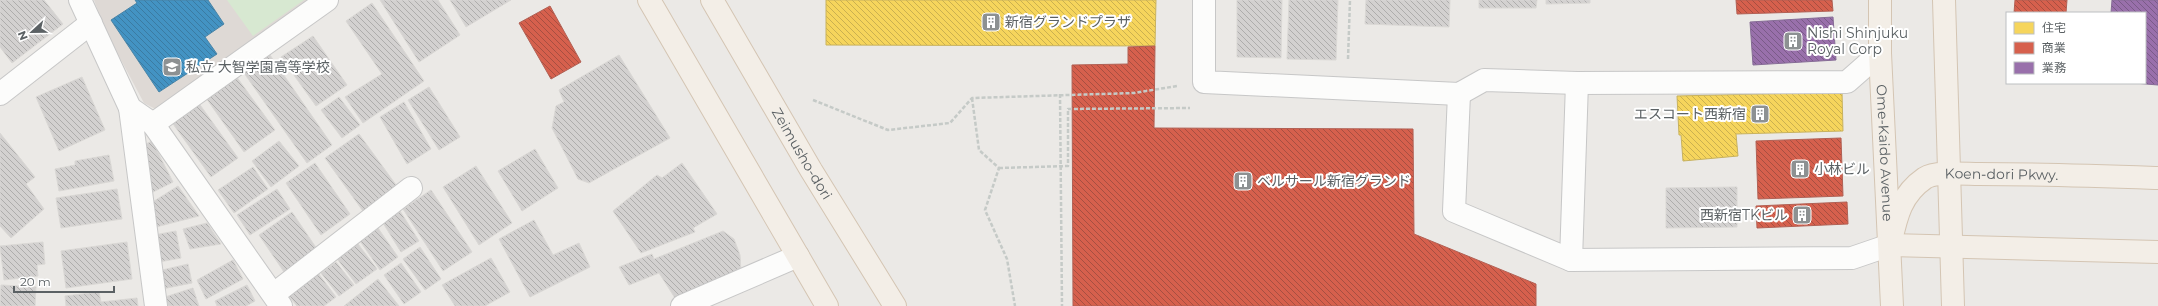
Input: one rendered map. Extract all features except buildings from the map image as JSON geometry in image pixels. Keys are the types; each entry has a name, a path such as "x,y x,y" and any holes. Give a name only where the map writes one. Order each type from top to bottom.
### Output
{"main road":[{"path":"649,0 827,306"},
{"name":"Zeimusho-dori","path":"712,0 811,170 895,306"},
{"name":"Ome-Kaido Avenue","path":"1880,0 1880,53 1892,306"},
{"path":"1944,0 1953,306"},
{"name":"Koen-dori Pkwy.","path":"1890,245 1898,213 1910,189 1927,177 1948,174 2158,178"},
{"path":"1890,245 2158,252"}],"street":[{"path":"80,0 130,108 156,306"},
{"path":"153,124 327,0"},
{"path":"1204,0 1204,82 1460,94 1484,80 1577,83 1848,82 1880,53"},
{"path":"0,94 91,23"},
{"path":"1571,260 1577,83"},
{"path":"1460,94 1454,210 1571,260 1852,258 1890,245"},
{"path":"130,108 153,124 277,300 411,188"},
{"path":"682,306 798,256"}],"path":[{"path":"1348,89 1350,0"},
{"path":"813,100 888,130 950,123 972,98 1060,94 1134,93 1204,82 1204,108 1068,109 1068,166 999,168 979,150 972,98"},
{"path":"1060,94 1062,166 1062,306"},
{"path":"999,168 985,210 1007,259 1015,306"}],"shaded area":[{"name":"私立 大智学園高等学校","path":"94,0 313,0 159,111 144,103 105,30"}],"green space":[{"path":"227,0 304,0 253,36"}],"place":[{"name":"新宿グランドプラザ","path":"991,22"},
{"name":"Nishi Shinjuku Royal Corp","path":"1793,41"},
{"name":"私立 大智学園高等学校","path":"172,67"},
{"name":"エスコート西新宿","path":"1760,114"},
{"name":"小林ビル","path":"1800,169"},
{"name":"ベルサール新宿グランド","path":"1243,181"},
{"name":"西新宿TKビル","path":"1802,215"}]}
